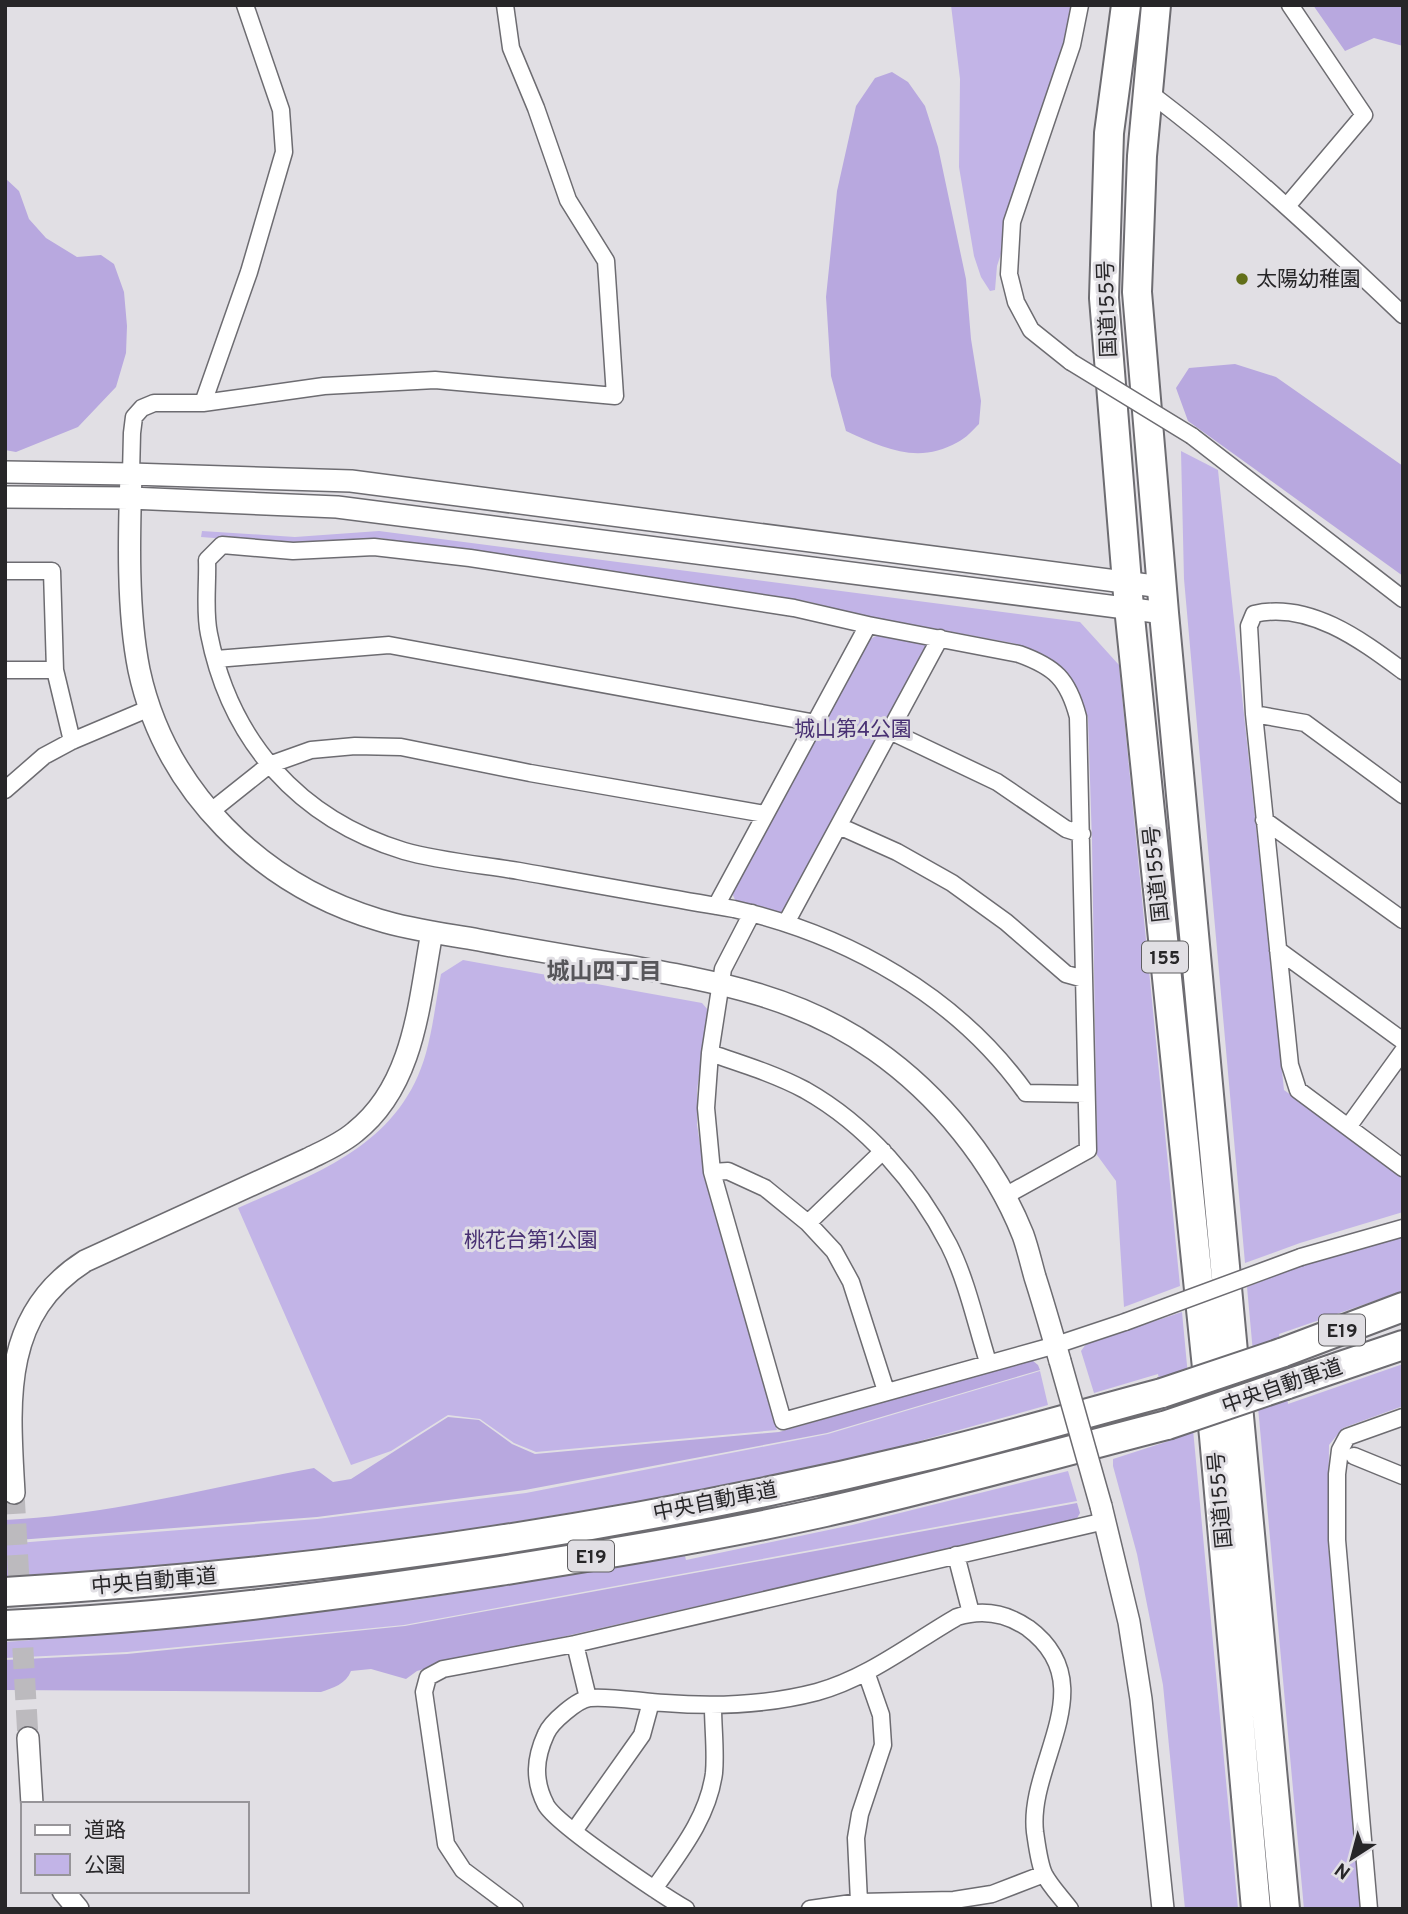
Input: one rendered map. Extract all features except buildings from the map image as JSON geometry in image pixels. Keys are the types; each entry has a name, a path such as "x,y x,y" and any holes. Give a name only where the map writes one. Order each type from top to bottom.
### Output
{"highway":[{"name":"国道155号","path":"1126,5 1109,133 1104,298 1128,595 1214,1436 1256,1909"},
{"name":"国道155号","path":"1156,5 1147,92 1137,292 1163,600 1285,1909"},
{"name":"中央自動車道","path":"5,1592 238,1574 390,1556 584,1526 806,1483 924,1457 1162,1393 1281,1353 1403,1307"},
{"name":"中央自動車道","path":"5,1625 65,1623 401,1586 651,1545 815,1514 1167,1425 1403,1345"}],"street":[{"path":"202,403 250,272 284,152 281,110 245,5"},
{"path":"505,5 511,48 536,108 568,200 607,261 615,396 436,380 324,386 202,403 154,403 142,408 134,417 133,425 132,618 139,670 150,708 173,762 210,812 239,843 279,874 326,901 379,920 432,932 721,983 780,1000 827,1021 875,1049 921,1087 951,1120 984,1161 1023,1235 1103,1513 1129,1622 1141,1699 1163,1909"},
{"path":"1080,5 1072,45 1012,222 1009,274 1016,302 1031,330 1071,362 1192,436 1403,600"},
{"path":"1287,206 1364,115 1290,5"},
{"path":"1147,92 1202,132 1287,206 1403,314"},
{"path":"5,472 351,481 1163,600"},
{"path":"5,497 131,498 337,507 1128,595"},
{"path":"1003,1197 1088,1150 1078,717 1072,694 1062,679 1041,662 1019,654 794,608 470,558 374,547 293,551 222,545 207,560 208,632 226,696 244,730 269,765 303,798 334,819 405,851 716,906 786,923 875,961 927,994 988,1047 1026,1093 1086,1094"},
{"path":"5,570 52,571 55,670 72,741"},
{"path":"1403,671 1361,640 1321,620 1280,612 1254,614 1249,626 1254,714 1290,1065 1298,1090 1403,1168"},
{"path":"716,906 868,625"},
{"path":"786,923 892,732 940,638"},
{"path":"216,659 389,645 816,723"},
{"path":"5,670 55,670"},
{"path":"8,783 44,755 150,708"},
{"path":"1254,714 1305,723 1403,795"},
{"path":"892,732 997,782 1066,830 1082,834"},
{"path":"210,812 269,765 311,750 355,746 401,747 530,773 765,814"},
{"path":"1264,820 1403,920"},
{"path":"839,826 897,852 952,883 1006,922 1066,974 1084,979"},
{"path":"752,913 723,969 710,1053 705,1108 712,1172 783,1421 988,1363 1058,1353 1125,1322 1301,1257 1403,1228"},
{"path":"14,1493 8,1455 12,1364 19,1342 39,1302 68,1271 102,1252 308,1159 356,1131 372,1115 405,1062 414,1032 432,932"},
{"path":"1278,950 1403,1041"},
{"path":"1348,1127 1403,1051"},
{"path":"710,1053 758,1069 806,1091 848,1120 883,1151 919,1195 950,1247 988,1363"},
{"path":"808,1223 883,1151"},
{"path":"712,1172 728,1171 765,1188 808,1223 834,1251 851,1282 886,1391"},
{"path":"1369,1909 1337,1540 1337,1474 1340,1450 1347,1437 1403,1417"},
{"path":"1354,1456 1403,1476"},
{"path":"515,1909 463,1870 446,1844 424,1692 428,1677 443,1669 575,1644 956,1555 1103,1513"},
{"path":"956,1555 971,1613"},
{"path":"686,1909 574,1831 547,1807 538,1782 536,1757 548,1730 566,1711 589,1698 713,1707 817,1692 866,1672 957,1617 971,1613 1002,1614 1017,1620 1039,1637 1058,1664 1064,1698 1037,1800 1035,1831 1044,1874 1070,1909"},
{"path":"575,1644 589,1698"},
{"path":"859,1902 856,1838 860,1814 883,1745 881,1715 866,1672"},
{"path":"574,1831 642,1735 651,1702"},
{"path":"654,1888 695,1831 706,1803 714,1772 713,1707"},
{"path":"28,1738 32,1802"},
{"path":"810,1909 859,1902 954,1900 992,1894 1044,1874"},
{"path":"65,1893 78,1909"}],"green space":[{"path":"951,5 1076,5 1067,52 997,266 995,290 990,291 981,277 974,256 959,167 960,79"},
{"path":"1181,451 1218,470 1284,1090 1403,1176 1403,1212 1300,1243 1245,1263 1184,579"},
{"path":"202,531 295,537 379,531 1080,622 1119,665 1180,1286 1124,1307 1116,1181 1097,1155 1088,718 1077,689 1062,668 1052,660 1012,643 865,616 806,601 380,538 293,544 201,537"},
{"name":"城山第4公園","path":"878,635 931,645 784,914 736,902 732,893 870,639"},
{"name":"桃花台第1公園","path":"463,960 702,1003 708,1010 697,1091 697,1125 703,1163 777,1430 536,1452 514,1443 480,1419 448,1415 391,1451 351,1465 238,1208 297,1182 352,1152 376,1134 397,1112 414,1085 426,1053 441,974"},
{"path":"1403,1236 1403,1291 1279,1334 1288,1404 1403,1364 1403,1406 1343,1428 1329,1445 1328,1543 1361,1909 1304,1909 1247,1287 1313,1261"},
{"path":"1182,1312 1238,1909 1185,1909 1163,1685 1137,1554 1113,1466 1113,1459 1169,1441 1158,1374 1094,1393 1081,1351 1086,1344"},
{"path":"1040,1371 1048,1405 884,1451 679,1495 371,1545 125,1572 5,1578 5,1544 317,1519 526,1493 828,1434"},
{"path":"1068,1471 1077,1501 404,1625 127,1652 5,1658 5,1642 415,1600 685,1556 686,1560 852,1525"}],"shaded area":[{"path":"1313,5 1403,5 1403,46 1374,38 1345,51"},
{"path":"892,72 908,82 925,106 938,147 966,279 971,339 981,401 979,424 972,431 958,442 929,452 901,452 846,431 831,376 826,297 837,191 856,106 875,78"},
{"path":"5,178 19,191 29,219 46,238 77,257 101,255 114,264 124,292 127,326 126,353 116,387 78,427 16,452 5,450"},
{"path":"1235,364 1276,377 1403,466 1403,576 1188,421 1176,388 1189,368"},
{"path":"1032,1360 1040,1370 827,1433 525,1490 317,1517 5,1541 5,1520 122,1506 314,1468 333,1482 351,1479 448,1417 479,1420 512,1444 535,1454 779,1432"},
{"path":"1077,1503 1080,1513 1076,1520 434,1666 417,1671 406,1679 371,1669 351,1671 342,1682 321,1692 5,1690 5,1660 127,1654 405,1626"}],"tunnel":[{"path":"14,1493 28,1738"}],"place":[{"name":"太陽幼稚園","path":"1242,279"}],"district":[{"name":"城山四丁目","path":"604,971"}]}
